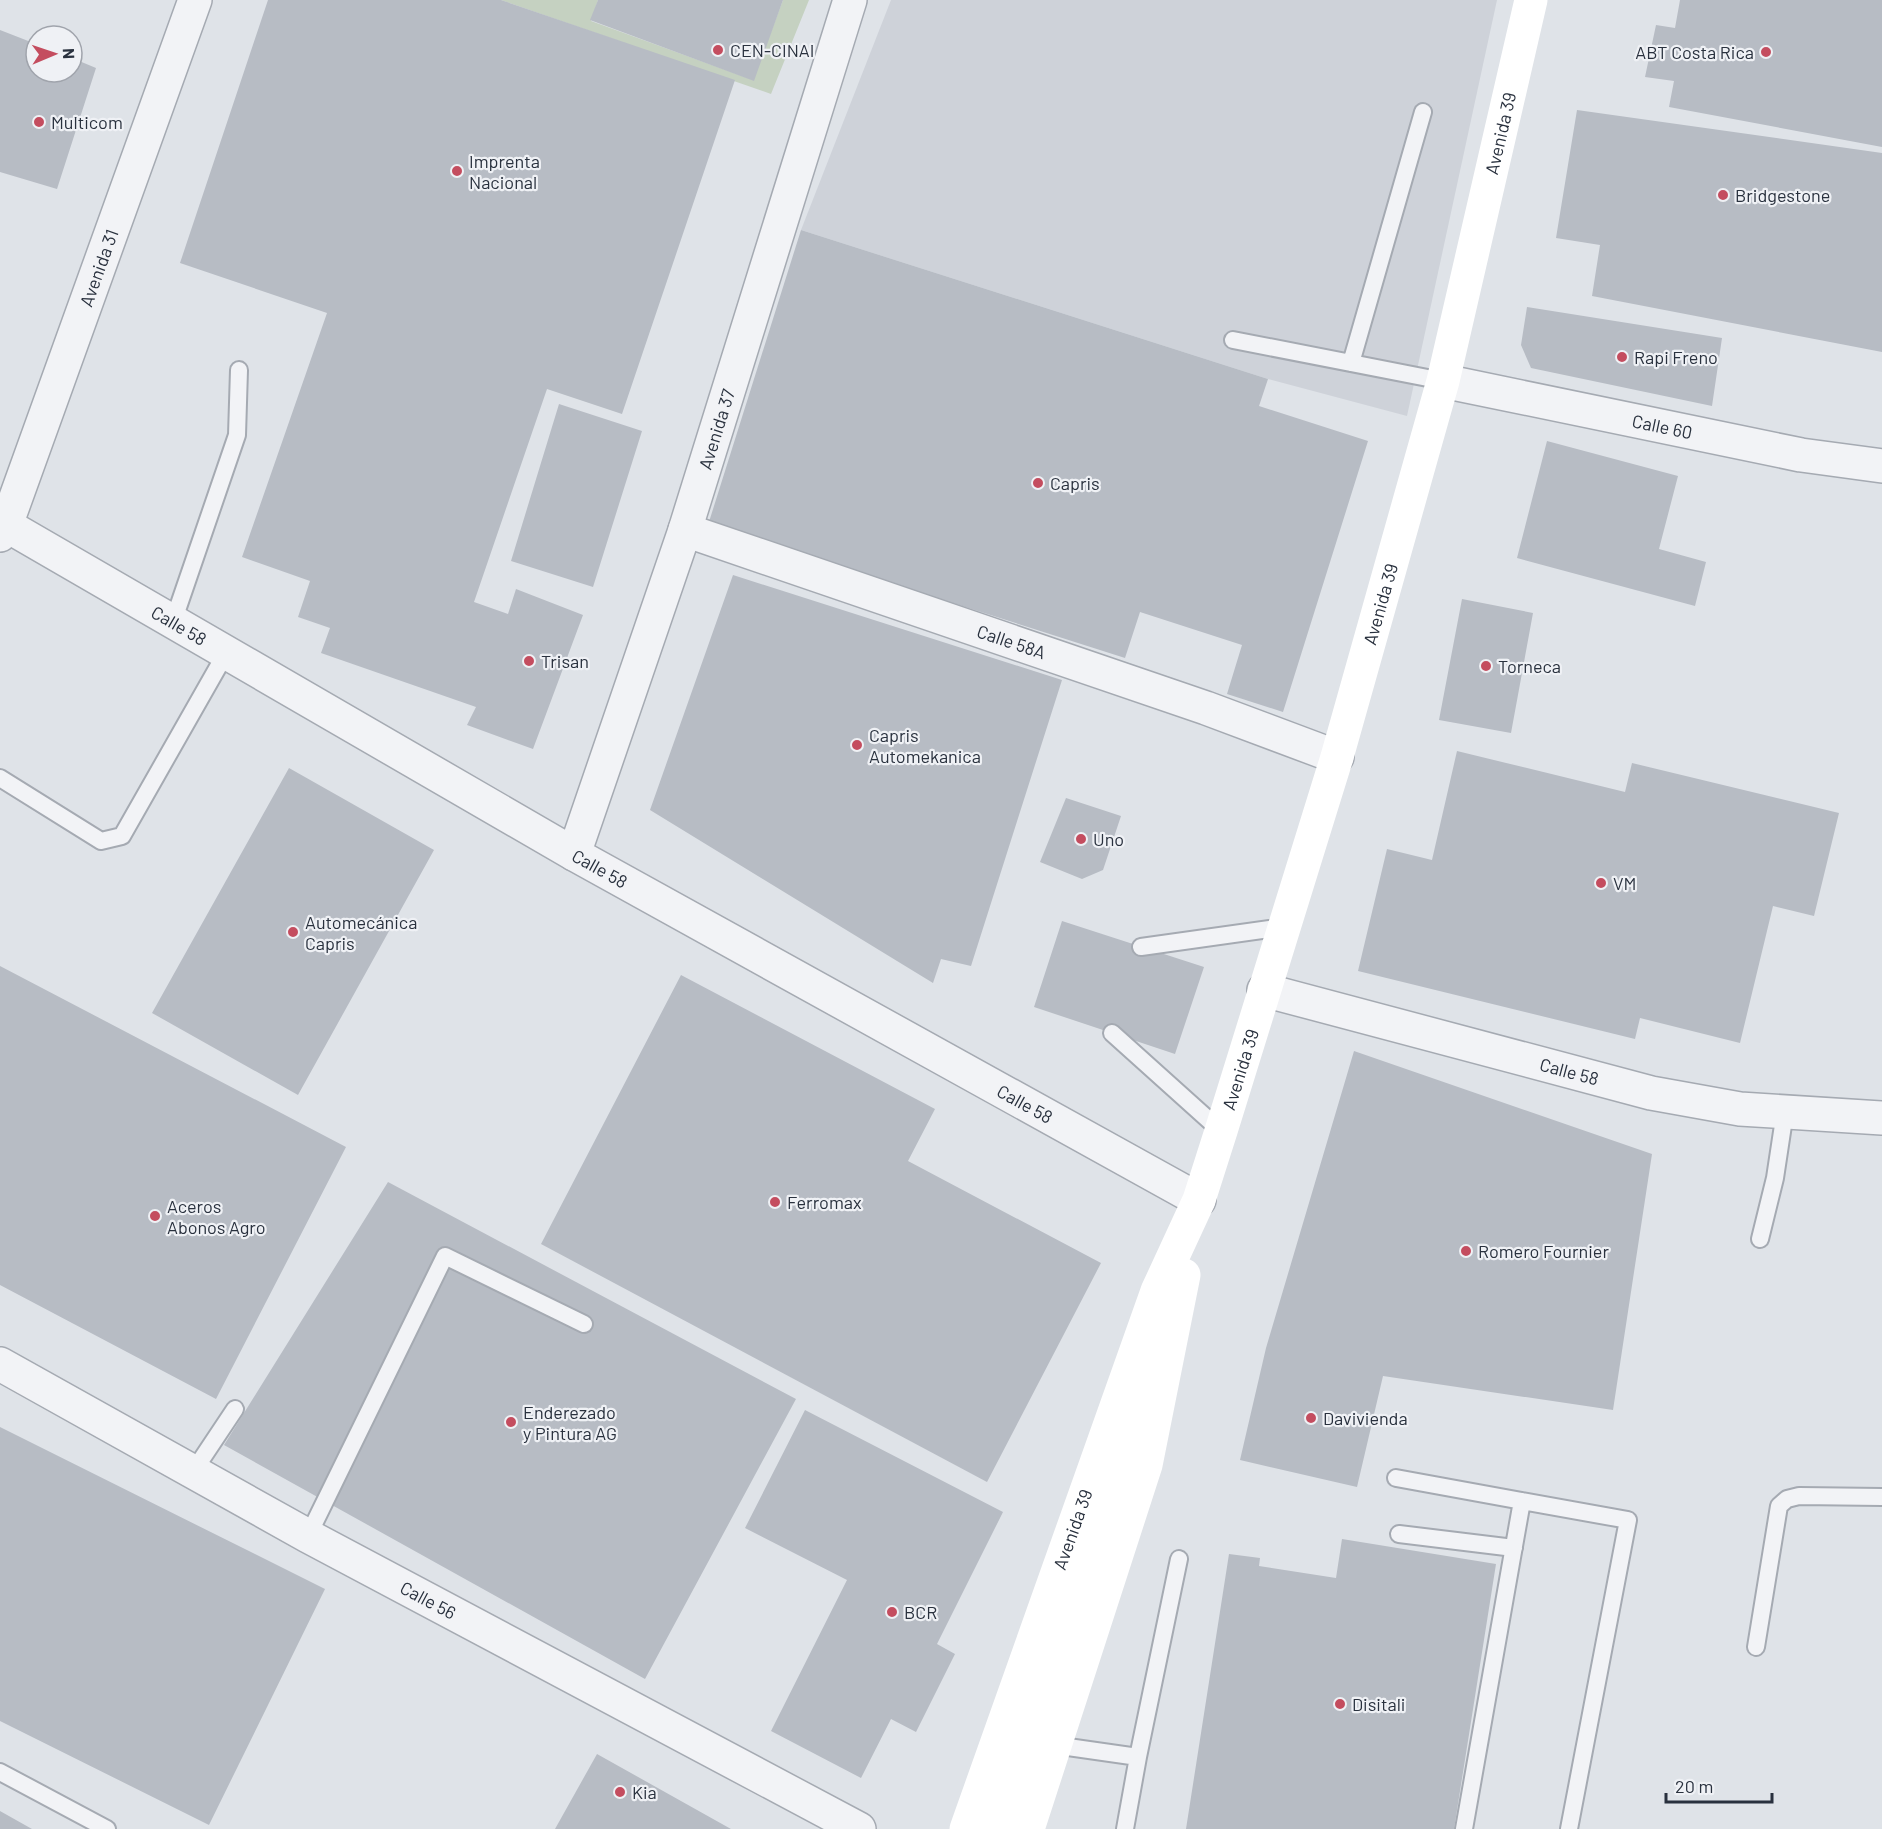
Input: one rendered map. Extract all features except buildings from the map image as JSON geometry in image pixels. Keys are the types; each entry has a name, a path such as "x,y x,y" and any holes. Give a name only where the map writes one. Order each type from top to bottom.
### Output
{"main road":[{"name":"Avenida 39","path":"966,1829 1199,1200 1337,757 1443,381 1531,0"},
{"name":"Avenida 39","path":"999,1829 1170,1283"},
{"path":"1028,1829 1146,1466 1170,1283"},
{"path":"942,1829 1085,1445 1170,1283"}],"street":[{"name":"Avenida 31","path":"3,530 195,0"},
{"name":"Avenida 37","path":"574,854 685,530 850,0"},
{"name":"Calle 60","path":"1443,381 1801,455 1882,466"},
{"name":"Calle 58","path":"3,530 173,622 574,854 1199,1200"},
{"name":"Calle 58A","path":"685,530 1206,708 1337,757"},
{"name":"Calle 58","path":"1264,990 1651,1094 1740,1109 1882,1118"},
{"name":"Calle 56","path":"0,1364 308,1536 859,1829"}],"lane":[{"path":"1351,363 1423,112"},
{"path":"1233,340 1443,381"},
{"path":"173,622 237,435 238,370"},
{"path":"0,778 101,841 122,836 226,653"},
{"path":"1141,947 1283,927"},
{"path":"1112,1033 1221,1131"},
{"path":"1760,1239 1775,1178 1785,1112"},
{"path":"308,1536 445,1256 584,1324"},
{"path":"194,1472 235,1409"},
{"path":"1396,1478 1628,1520 1569,1829"},
{"path":"1756,1647 1779,1506 1787,1499 1799,1496 1882,1497"},
{"path":"1464,1829 1522,1501"},
{"path":"1400,1534 1514,1548"},
{"path":"1125,1829 1179,1559"},
{"path":"1054,1745 1138,1757"},
{"path":"0,1772 107,1829"}],"shaded area":[{"path":"891,0 1497,0 1407,416 1268,379 801,230"}],"green space":[{"path":"501,0 598,0 591,21 753,80 783,0 809,0 771,94"}],"place":[{"name":"CEN-CINAI","path":"718,50"},
{"name":"ABT Costa Rica","path":"1766,52"},
{"name":"Multicom","path":"39,122"},
{"name":"Imprenta Nacional","path":"457,171"},
{"name":"Bridgestone","path":"1723,195"},
{"name":"Rapi Freno","path":"1622,357"},
{"name":"Capris","path":"1038,483"},
{"name":"Trisan","path":"529,661"},
{"name":"Torneca","path":"1486,666"},
{"name":"Capris Automekanica","path":"857,745"},
{"name":"Uno","path":"1081,839"},
{"name":"VM","path":"1601,883"},
{"name":"Automecánica Capris","path":"293,932"},
{"name":"Ferromax","path":"775,1202"},
{"name":"Aceros Abonos Agro","path":"155,1216"},
{"name":"Romero Fournier","path":"1466,1251"},
{"name":"Davivienda","path":"1311,1418"},
{"name":"Enderezado y Pintura AG","path":"511,1422"},
{"name":"BCR","path":"892,1612"},
{"name":"Disitali","path":"1340,1704"},
{"name":"Kia","path":"620,1792"}]}
